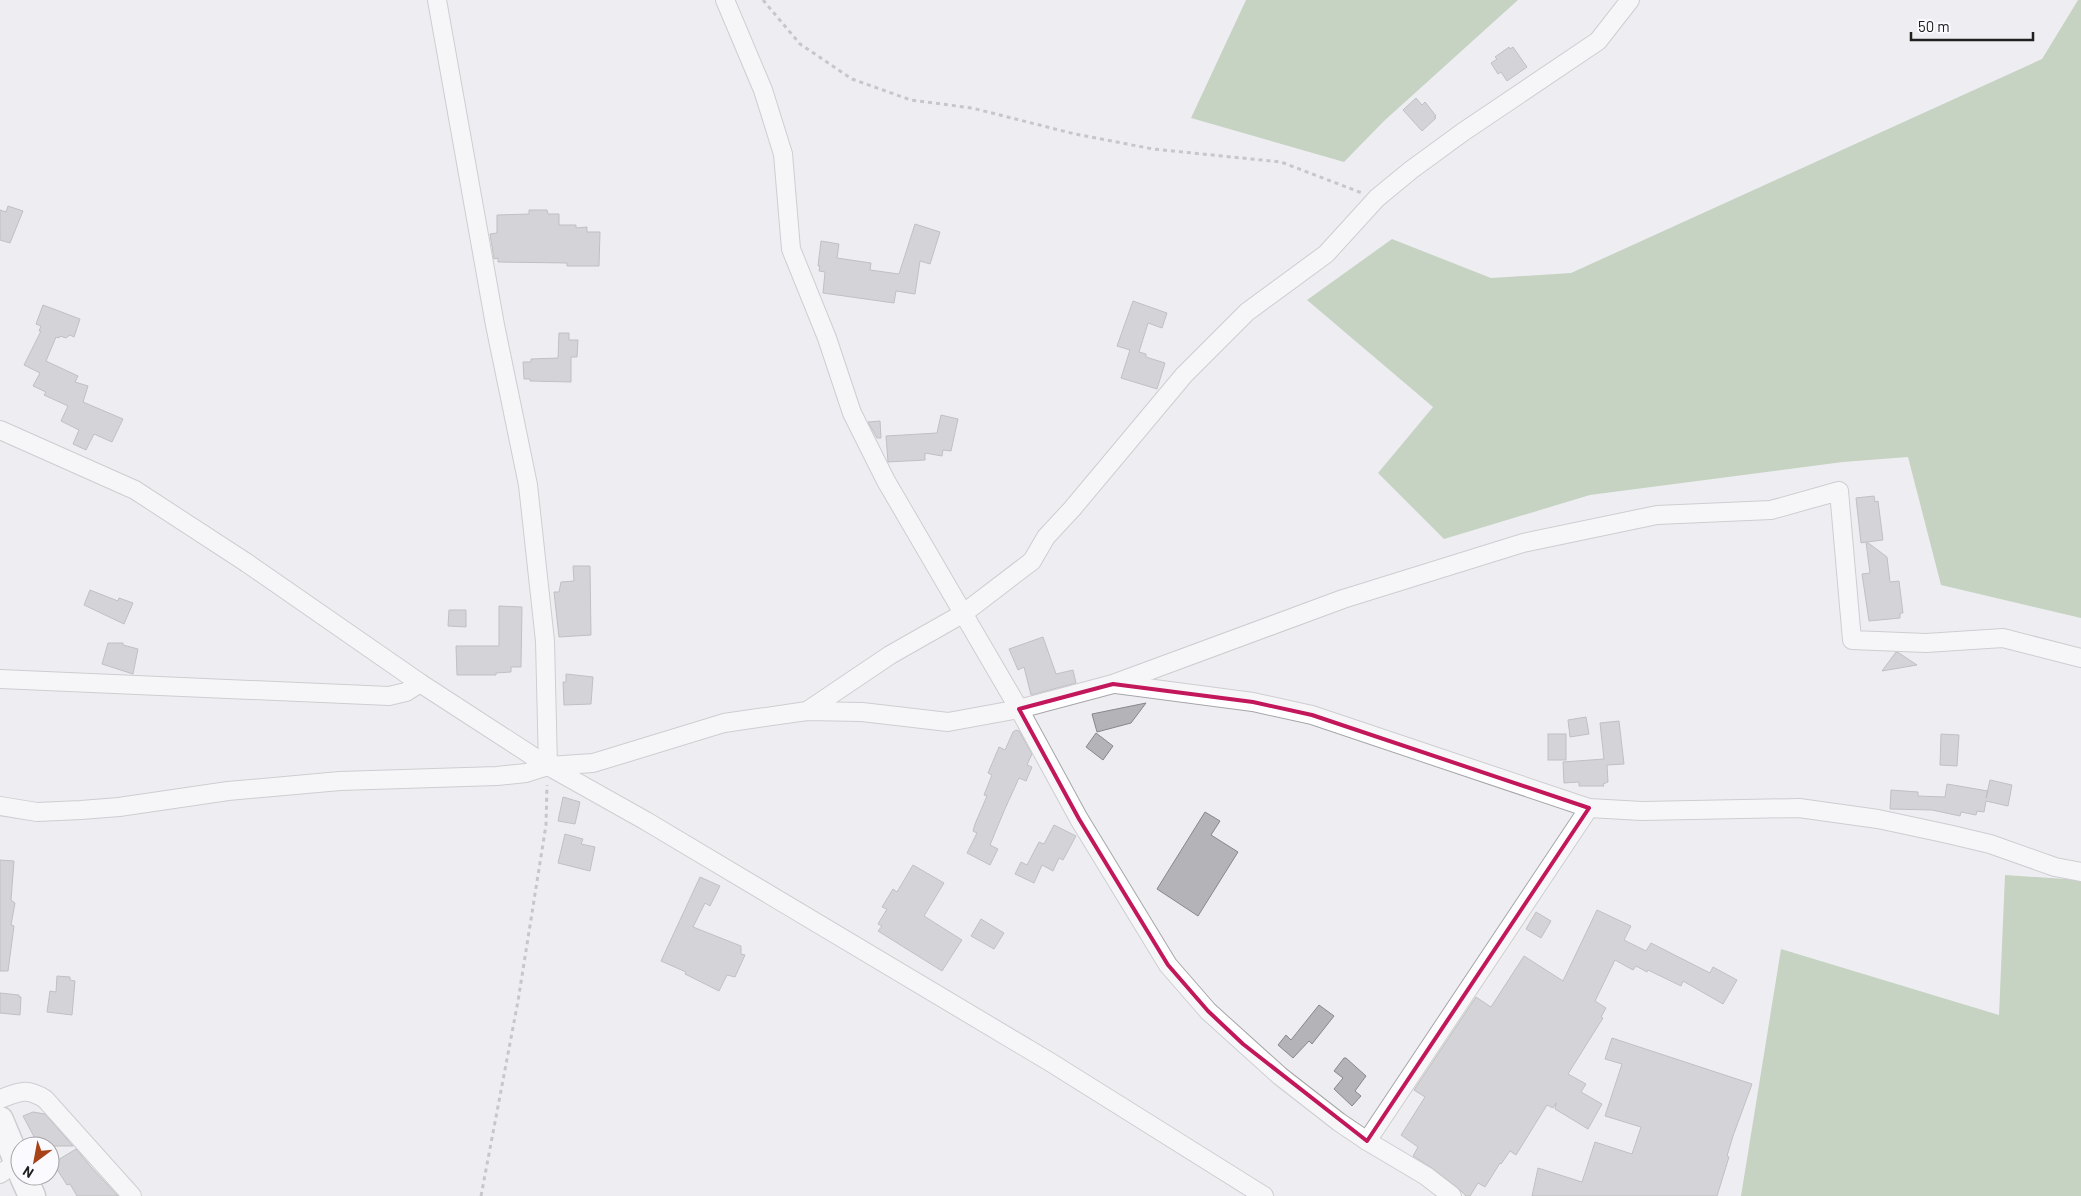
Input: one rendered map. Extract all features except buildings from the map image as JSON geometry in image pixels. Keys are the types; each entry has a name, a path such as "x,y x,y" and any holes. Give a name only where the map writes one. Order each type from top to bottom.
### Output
{"highway":[{"path":"0,1120 10,1153"}],"street":[{"path":"437,0 495,325 528,485 545,641 548,766"},
{"path":"725,0 763,90 782,154 791,249 827,338 852,413 886,481 1019,709 1079,819 1168,965 1208,1011 1280,1076 1367,1141 1426,1176 1452,1196"},
{"path":"808,711 890,655 964,613 1032,561 1046,537 1072,509 1184,375 1247,312 1326,254 1377,198 1411,170 1456,137 1598,41 1630,0"},
{"path":"0,430 135,490 247,563 420,683 548,766 646,821 1041,1057 1264,1196"},
{"path":"0,806 37,812 81,810 119,807 228,791 331,782 526,774 548,766 593,763 724,723 808,711 862,712 948,722 1019,709 1113,684 1343,599 1523,544 1657,515 1771,510 1839,490 1852,640 1926,643 2003,638 2081,658"},
{"path":"0,679 389,696 406,692 420,683"},
{"path":"1113,684 1253,702 1312,715 1589,808 1642,811 1799,808 1878,819 1948,834 1990,844 2055,866 2081,872"},
{"path":"1367,1141 1589,808"},
{"path":"0,1099 24,1091 32,1092 45,1100 132,1196"}],"path":[{"path":"763,0 800,44 852,79 911,100 972,108 1075,134 1153,149 1280,162 1377,198"},
{"path":"481,1196 518,1001 544,835 548,766"}],"highlighted area":[{"path":"1113,684 1253,702 1312,715 1589,808 1367,1141 1243,1044 1208,1011 1168,965 1079,819 1019,709"}],"green space":[{"path":"1246,0 1518,0 1384,121 1344,162 1191,118"},
{"path":"2078,0 2081,0 2081,618 1941,585 1908,457 1843,462 1590,495 1444,539 1378,473 1433,407 1307,300 1392,239 1491,278 1571,273 2042,59"},
{"path":"2005,875 2081,880 2081,1196 1741,1196 1781,949 1999,1015"}]}
